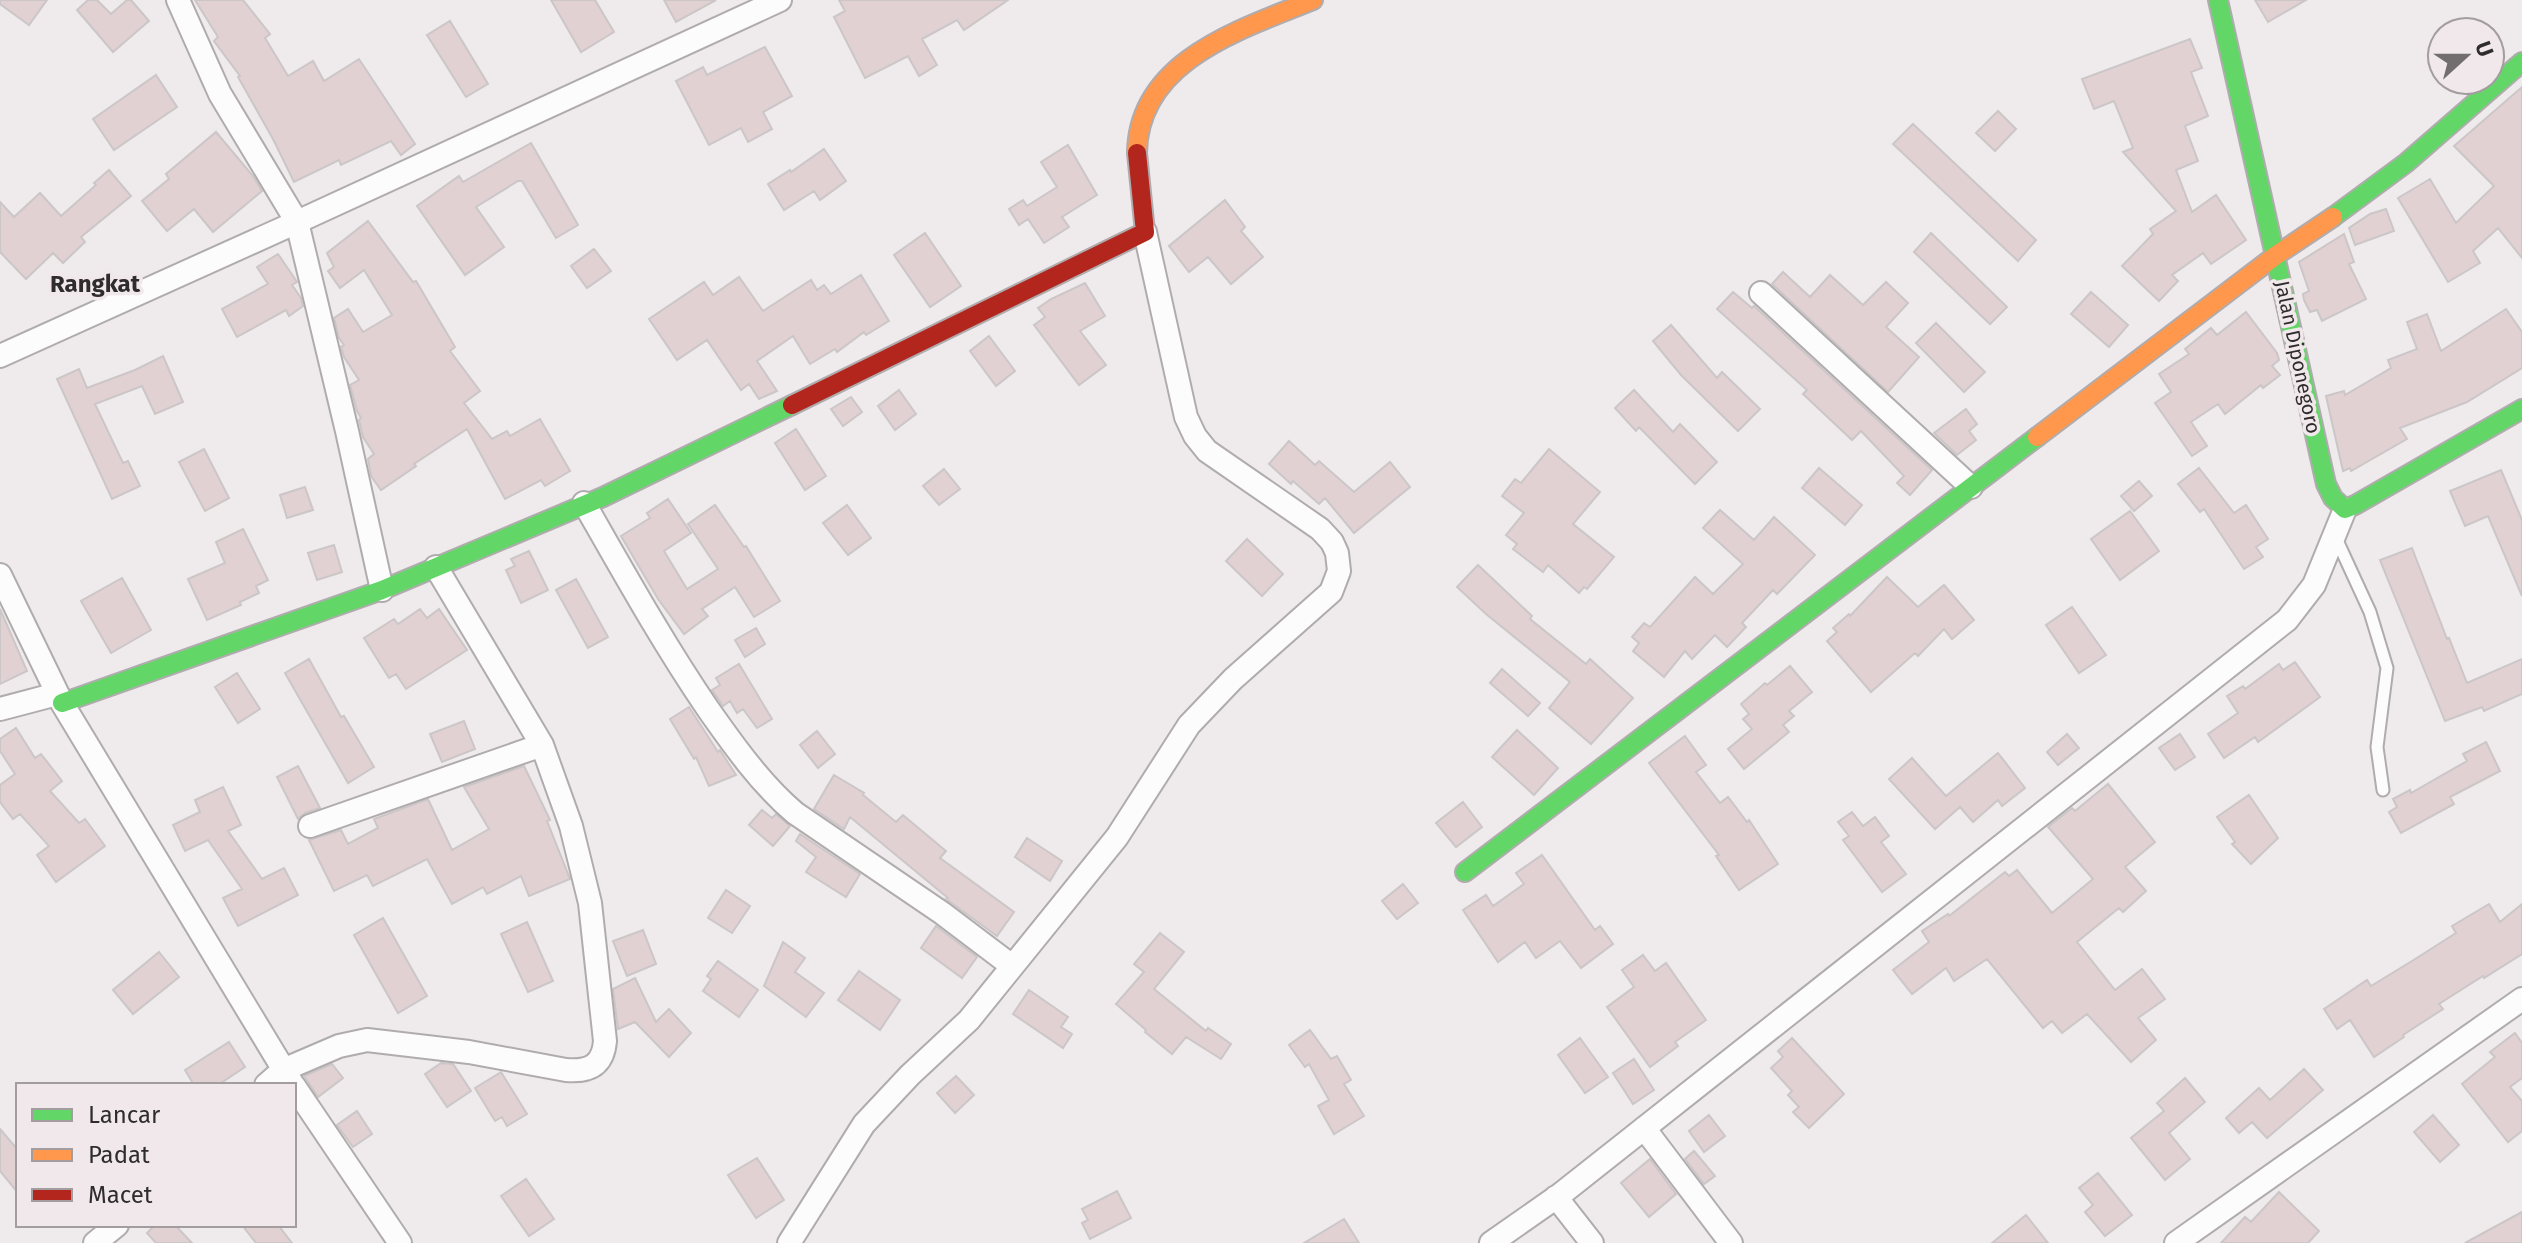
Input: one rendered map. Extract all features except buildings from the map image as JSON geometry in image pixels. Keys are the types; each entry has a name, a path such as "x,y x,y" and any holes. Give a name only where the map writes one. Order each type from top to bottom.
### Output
{"street":[{"path":"178,0 220,94 297,222 382,590"},
{"path":"0,356 780,0"},
{"path":"789,1243 864,1124 910,1075 969,1020 1117,837 1189,725 1233,679 1331,592 1339,571 1332,542 1320,529 1207,451 1186,417 1145,232 1137,155 1138,132 1145,109 1161,84 1184,61 1239,32 1313,0"},
{"name":"Jalan Diponegoro","path":"2218,0 2326,484 2333,498 2345,509"},
{"path":"1465,872 2275,256 2366,194 2522,62"},
{"path":"0,709 60,698 382,590 603,497 1145,232"},
{"path":"1761,293 1971,487"},
{"path":"1491,1243 1556,1197 2287,620 2314,585 2345,509 2371,498 2522,409"},
{"path":"584,503 679,666 733,744 775,796 1012,966"},
{"path":"0,575 60,698 284,1081 339,1046 367,1040 469,1052 566,1070 582,1069 600,1062 605,1041 590,903 571,826 542,745 436,567"},
{"path":"310,826 542,745"},
{"path":"2176,1243 2522,999"},
{"path":"296,1098 400,1243"},
{"path":"1644,1128 1731,1243"},
{"path":"1556,1197 1592,1243"},
{"path":"95,1243 115,1227"}],"lane":[{"path":"2334,536 2370,612 2387,668 2377,747 2383,790"}],"traffic: fast":[{"path":"2218,0 2326,484 2333,498 2345,509 2355,505 2522,409"},
{"path":"2333,217 2406,163 2522,62"},
{"path":"62,703 382,590 603,497 792,405"},
{"path":"1465,872 2037,437"}],"traffic: slow":[{"path":"1137,153 1142,121 1155,94 1174,71 1226,37 1313,0"},
{"path":"2037,437 2275,256 2333,217"}],"traffic: jam":[{"path":"792,405 1145,232 1137,153"}],"district":[{"name":"Rangkat","path":"95,284"}]}
